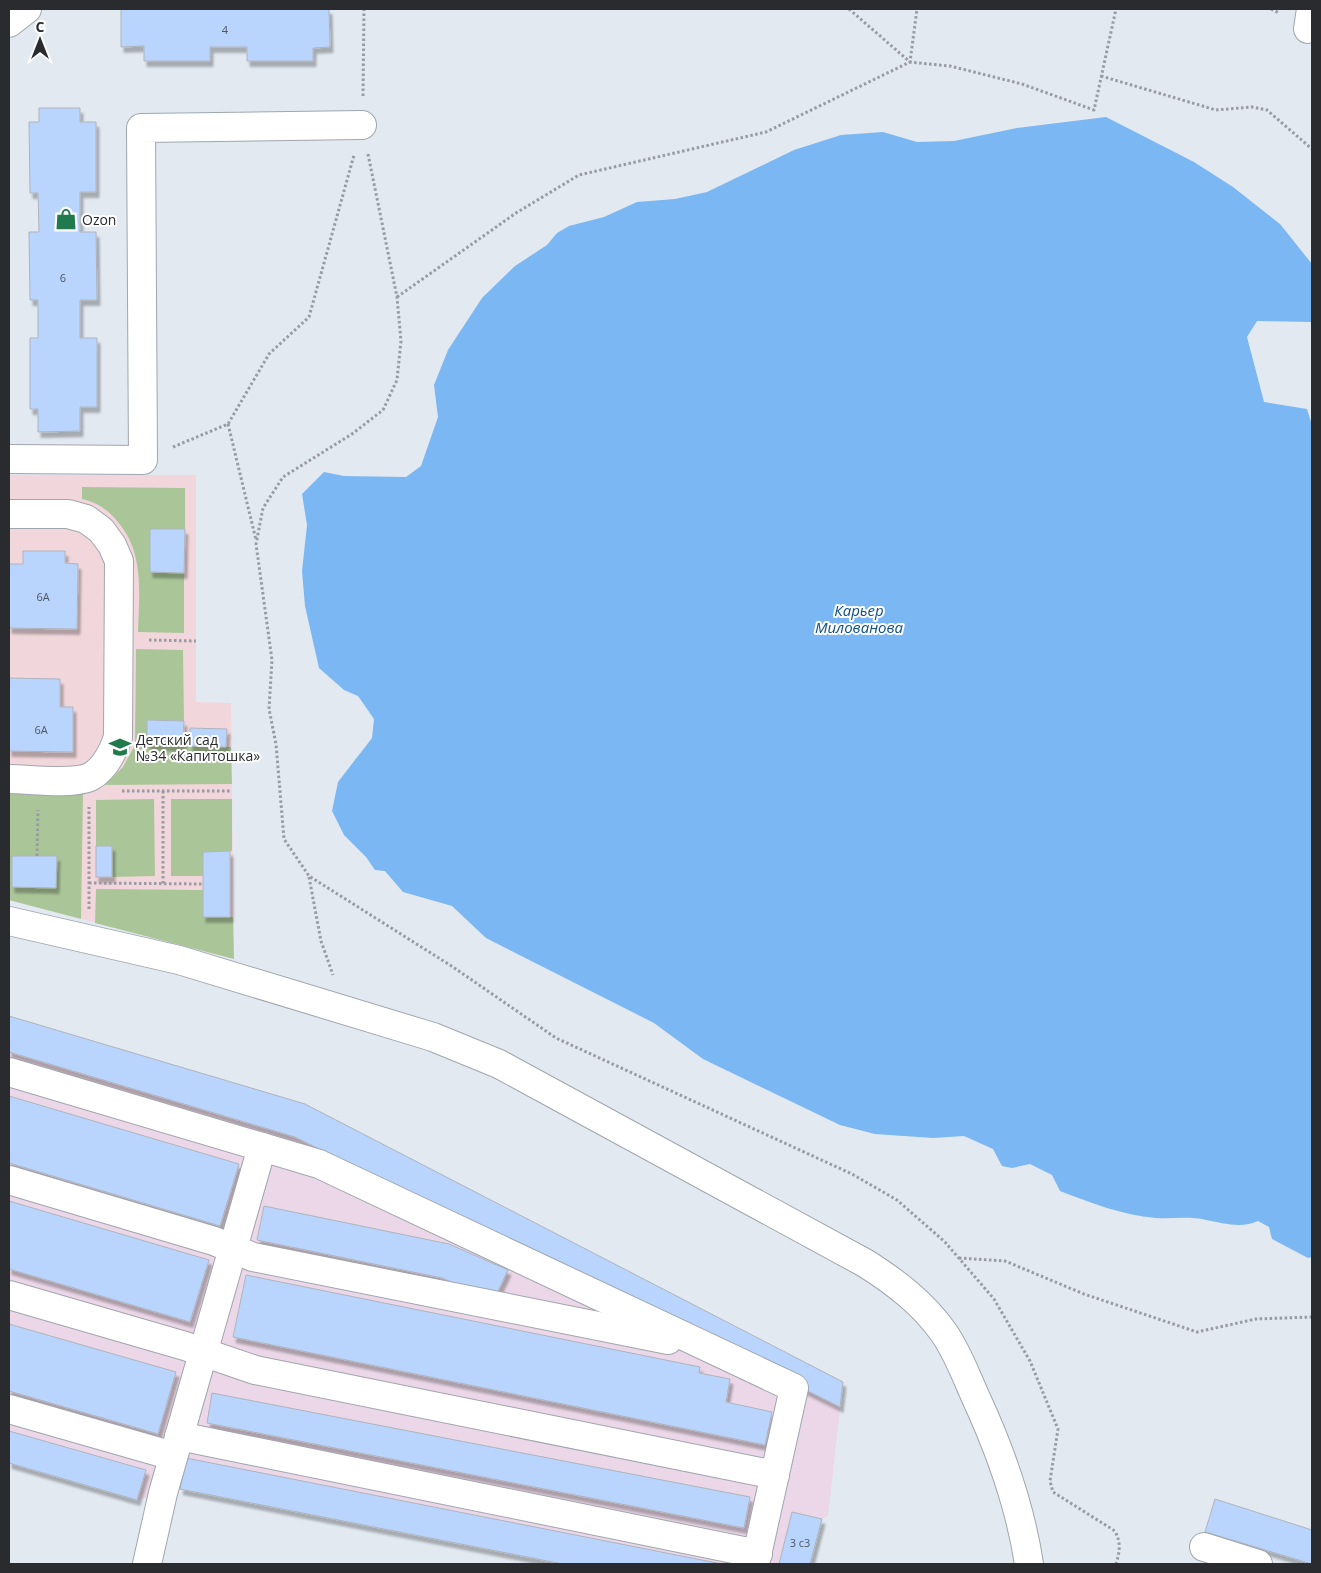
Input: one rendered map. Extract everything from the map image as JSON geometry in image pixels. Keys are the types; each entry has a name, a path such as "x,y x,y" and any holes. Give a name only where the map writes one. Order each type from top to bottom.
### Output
{"lane":[{"path":"9,23 27,9"},
{"path":"9,459 143,460 141,128 362,126"},
{"path":"9,514 68,514 86,519 101,530 119,561 118,737 111,755 90,784 74,780 9,779"},
{"path":"9,921 178,960 433,1038 498,1064 895,1281 920,1305 944,1333 960,1361 993,1432 1014,1490 1029,1564"},
{"path":"9,1072 320,1164 794,1388 756,1559 176,1446 9,1409"},
{"path":"147,1564 176,1446 262,1147"},
{"path":"9,1180 233,1248 253,1257 711,1349"},
{"path":"9,1295 203,1352 255,1370 775,1475"},
{"path":"1204,1547 1258,1564"}],"path":[{"path":"256,544 263,508 283,477 352,434 383,410 397,380 401,341 397,297 362,126 364,9"},
{"path":"848,9 910,62"},
{"path":"910,62 917,9"},
{"path":"397,297 516,213 579,174 766,132 910,62 950,66 1022,84 1094,110 1116,9"},
{"path":"1101,76 1216,110 1252,107 1267,110 1312,149"},
{"path":"143,460 228,424 269,354 309,317 362,126"},
{"path":"228,424 256,544 272,660 269,709 276,744 284,839 309,876 321,941 333,974 352,1013"},
{"path":"119,640 196,641"},
{"path":"37,856 38,780"},
{"path":"88,911 90,784 163,791 232,791"},
{"path":"163,791 163,884"},
{"path":"309,876 446,962 556,1038 852,1174 897,1200 945,1242 994,1299 1030,1361 1058,1429 1050,1480 1054,1492 1115,1531 1119,1539 1120,1551 1116,1564"},
{"path":"89,883 203,884"},
{"path":"958,1258 1005,1262 1084,1294 1198,1332 1256,1319 1312,1317"}],"shaded area":[{"name":"Детский сад №34 «Капитошка»","path":"9,475 196,475 196,702 231,703 234,959 9,900"},
{"path":"9,1016 305,1104 843,1382 828,1516 822,1519 810,1564 563,1564 180,1489 137,1500 9,1463"}],"green space":[{"path":"82,487 185,488 185,529 150,529 150,572 184,573 184,633 138,632 139,588 136,560 132,546 126,533 110,513 97,504 82,499"},
{"path":"136,649 183,650 184,721 148,720 147,744 231,747 232,784 105,785 123,767 135,745"},
{"path":"9,793 83,794 81,919 9,900","holes":["12,856 56,856 56,888 12,887"]},
{"path":"154,799 155,876 112,877 112,846 96,846 96,800"},
{"path":"171,799 232,799 232,851 203,852 203,876 171,876"},
{"path":"96,889 203,890 203,917 233,917 234,959 95,923"}],"water":[{"name":"Карьер Милованова","path":"1106,117 1194,162 1233,187 1280,224 1312,264 1312,322 1257,321 1247,337 1264,402 1307,409 1312,425 1312,1257 1308,1258 1272,1239 1269,1227 1258,1221 1239,1225 1194,1218 1156,1218 1131,1214 1095,1204 1060,1191 1052,1175 1030,1164 1012,1168 1002,1166 993,1149 964,1136 933,1138 875,1134 840,1125 703,1059 654,1023 486,938 452,906 403,892 385,871 375,870 366,857 344,835 332,811 338,782 372,738 374,719 358,696 344,690 319,668 305,606 302,571 307,525 302,494 324,472 344,476 406,477 421,466 438,417 434,385 448,350 482,298 515,266 547,245 557,233 569,226 604,217 637,202 675,199 707,192 794,150 841,135 883,132 917,142 954,141 1017,128"}],"building":[{"path":"121,9 329,9 330,47 313,48 313,61 247,61 247,47 210,47 210,61 144,61 144,46 121,47"},
{"path":"39,108 80,108 80,122 96,122 96,192 80,192 80,232 96,232 97,300 80,300 80,338 97,338 97,407 80,407 80,431 38,432 38,409 30,409 30,338 38,338 38,300 30,300 29,232 39,232 38,193 30,193 29,122 39,122"},
{"path":"150,529 185,529 184,573 150,572"},
{"path":"23,551 65,551 65,563 78,564 77,629 9,628 9,564 23,564"},
{"path":"9,678 60,679 60,707 73,707 73,752 9,751"},
{"path":"147,720 184,721 183,746 147,744"},
{"path":"190,728 227,729 226,747 190,746"},
{"path":"96,846 112,846 112,877 96,877"},
{"path":"230,851 230,917 203,917 203,852"},
{"path":"12,856 57,856 56,888 12,887"},
{"path":"9,1016 305,1104 843,1382 840,1407 295,1137 9,1052"},
{"path":"9,1096 239,1164 220,1226 9,1163"},
{"path":"9,1201 209,1260 190,1322 9,1269"},
{"path":"264,1206 449,1244 508,1270 494,1300 442,1278 257,1240"},
{"path":"246,1275 700,1367 699,1373 730,1379 726,1402 772,1412 765,1445 233,1337"},
{"path":"9,1324 176,1372 158,1434 9,1391"},
{"path":"212,1393 750,1497 744,1528 207,1423"},
{"path":"9,1431 146,1470 137,1500 9,1463"},
{"path":"186,1458 722,1564 563,1564 180,1489"},
{"path":"1215,1499 1312,1530 1312,1564 1205,1532"},
{"path":"792,1512 822,1519 810,1564 779,1564"}],"place":[{"name":"Ozon","path":"66,219"},
{"name":"Детский сад №34 «Капитошка»","path":"120,747"}]}
